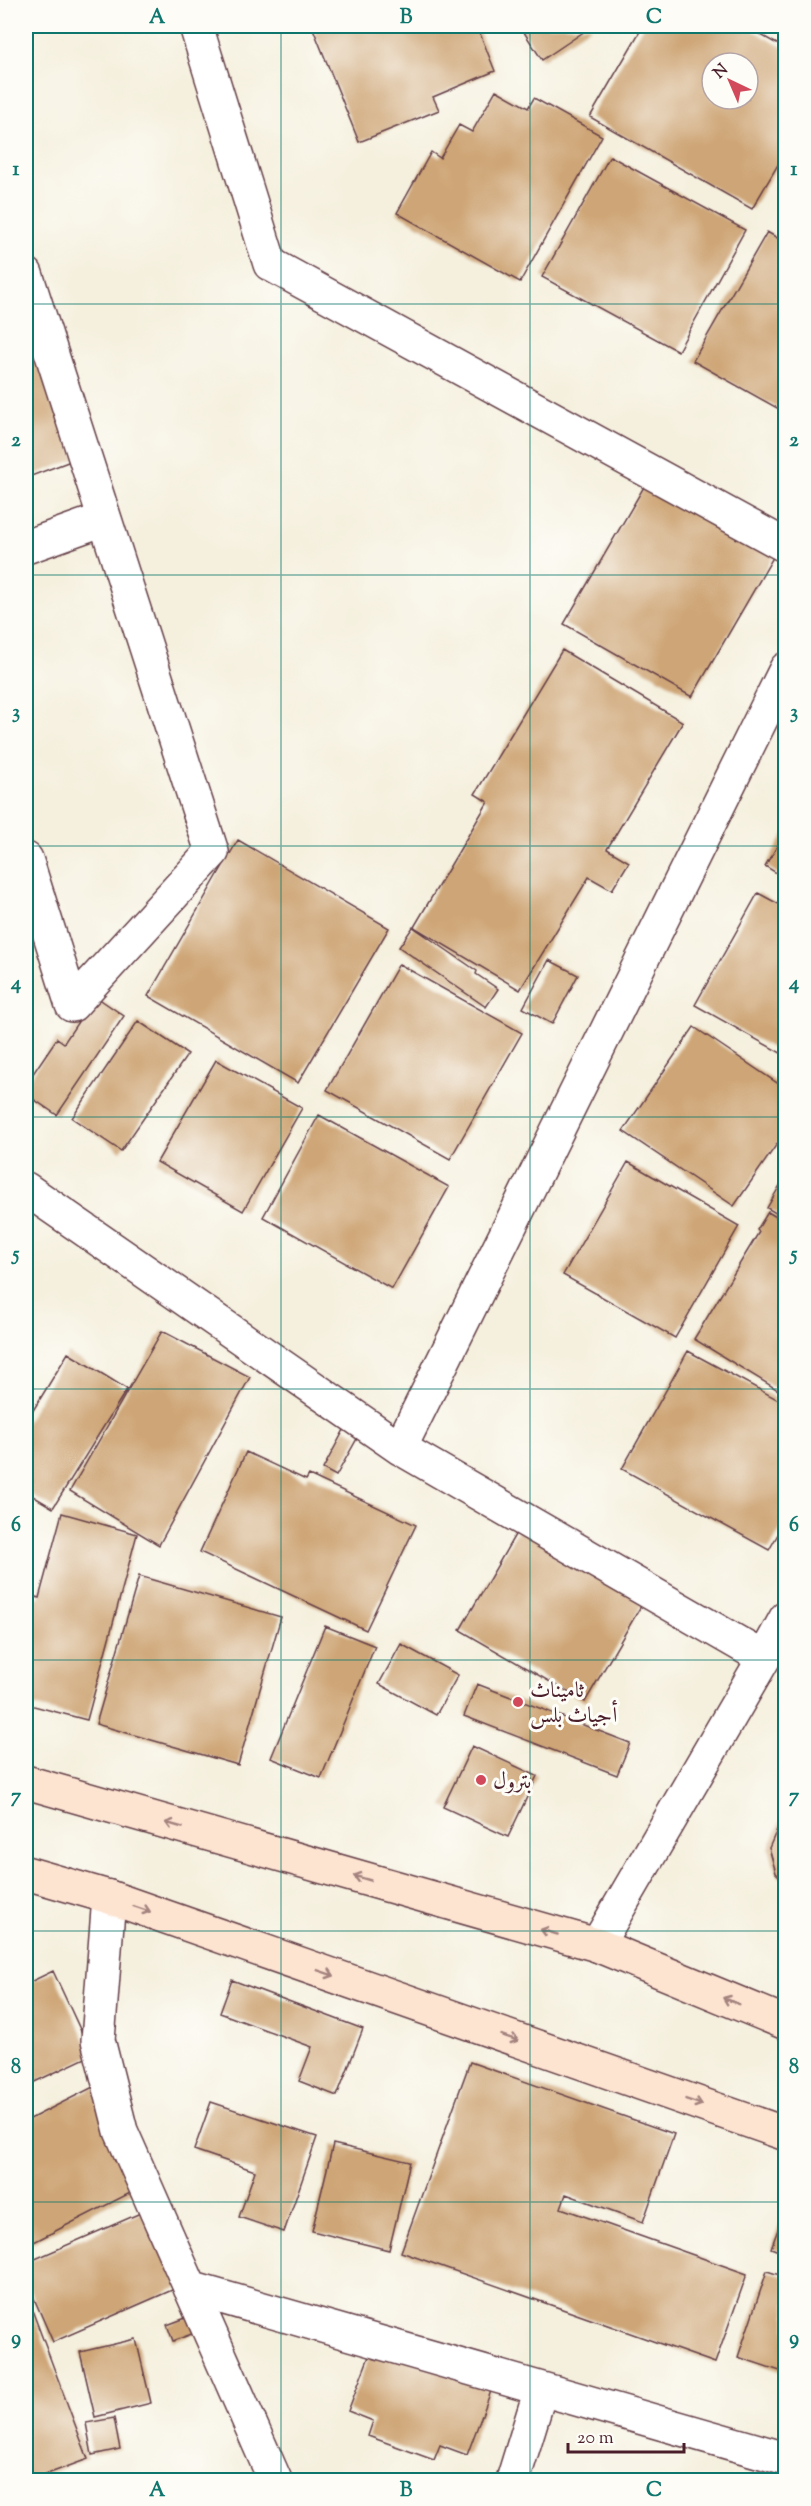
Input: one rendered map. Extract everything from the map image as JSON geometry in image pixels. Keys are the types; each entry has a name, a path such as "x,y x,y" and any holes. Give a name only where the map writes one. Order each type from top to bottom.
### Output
{"main road":[{"path":"26,1782 597,1945 786,2023"},
{"path":"26,1874 109,1897 786,2134"}],"street":[{"path":"195,26 270,264 786,546"},
{"path":"26,274 212,852 72,1005 26,859"},
{"path":"26,547 104,519"},
{"path":"400,1448 786,669"},
{"path":"26,1189 400,1448 764,1658"},
{"path":"597,1945 786,1618"},
{"path":"109,1897 98,2040 121,2131 275,2481"},
{"path":"190,2288 786,2459"},
{"path":"513,2481 541,2389"}],"building":[{"path":"312,26 477,26 495,71 433,97 439,110 359,142"},
{"path":"520,26 590,26 591,27 542,60"},
{"path":"643,26 745,26 786,49 786,151 752,209 590,117"},
{"path":"496,90 528,108 534,98 602,136 520,282 397,213 431,152 440,158 459,125 472,132"},
{"path":"610,156 745,230 678,351 542,277"},
{"path":"767,232 786,243 786,413 693,361"},
{"path":"32,342 76,459 26,478 26,345"},
{"path":"652,473 779,547 692,697 564,624"},
{"path":"562,650 683,722 607,849 629,862 612,890 589,877 520,990 414,927 488,802 475,794"},
{"path":"786,832 786,879 765,866"},
{"path":"238,840 389,928 298,1083 148,996"},
{"path":"758,893 786,908 786,1056 695,1005"},
{"path":"413,927 477,971 476,974 498,989 486,1007 399,947"},
{"path":"549,960 578,975 552,1024 523,1008"},
{"path":"399,964 522,1033 450,1159 327,1090"},
{"path":"95,996 124,1016 57,1115 26,1094 26,1084 57,1038 64,1043"},
{"path":"138,1021 188,1054 121,1151 72,1118"},
{"path":"694,1027 786,1089 786,1131 734,1206 623,1131"},
{"path":"216,1060 302,1108 243,1211 157,1162"},
{"path":"319,1115 449,1187 392,1289 263,1217"},
{"path":"628,1162 739,1226 675,1338 563,1275"},
{"path":"786,1175 786,1219 767,1208"},
{"path":"768,1212 786,1223 786,1395 694,1339 759,1232 757,1230"},
{"path":"162,1331 250,1377 159,1545 70,1491"},
{"path":"688,1351 786,1404 786,1520 769,1550 622,1469"},
{"path":"68,1353 127,1389 53,1508 26,1492 26,1422"},
{"path":"345,1428 359,1435 336,1476 323,1469"},
{"path":"246,1452 306,1480 309,1475 416,1525 366,1630 200,1552"},
{"path":"62,1513 137,1534 87,1720 26,1704 26,1594 39,1598"},
{"path":"523,1521 648,1594 585,1702 460,1630"},
{"path":"139,1576 281,1617 238,1765 96,1724"},
{"path":"325,1626 375,1646 321,1778 271,1758"},
{"path":"401,1644 458,1675 436,1715 379,1684"},
{"path":"477,1684 630,1743 617,1775 464,1716"},
{"path":"472,1746 537,1776 508,1837 443,1807"},
{"path":"786,1809 786,1883 776,1873 769,1848"},
{"path":"53,1971 92,2055 26,2086 26,1984"},
{"path":"232,1980 363,2029 337,2096 299,2081 312,2047 220,2013"},
{"path":"470,2062 674,2134 643,2222 566,2194 561,2208 747,2274 715,2363 401,2252"},
{"path":"95,2086 144,2186 26,2246 26,2121"},
{"path":"211,2102 317,2137 284,2232 239,2217 255,2171 194,2150"},
{"path":"333,2144 410,2162 389,2250 312,2231"},
{"path":"145,2211 179,2287 53,2342 26,2280 26,2263"},
{"path":"786,2211 786,2254 771,2248"},
{"path":"767,2271 786,2277 786,2373 738,2357"},
{"path":"26,2294 88,2459 31,2480 26,2480"},
{"path":"199,2313 205,2329 173,2341 167,2325"},
{"path":"136,2339 151,2403 95,2417 80,2352"},
{"path":"373,2346 491,2391 467,2455 440,2445 434,2460 368,2436 373,2421 348,2411"},
{"path":"114,2418 120,2449 92,2455 86,2423"}],"place":[{"name":"ثاميناث أجياث بلس","path":"518,1702"},
{"name":"بترول","path":"481,1780"}]}
